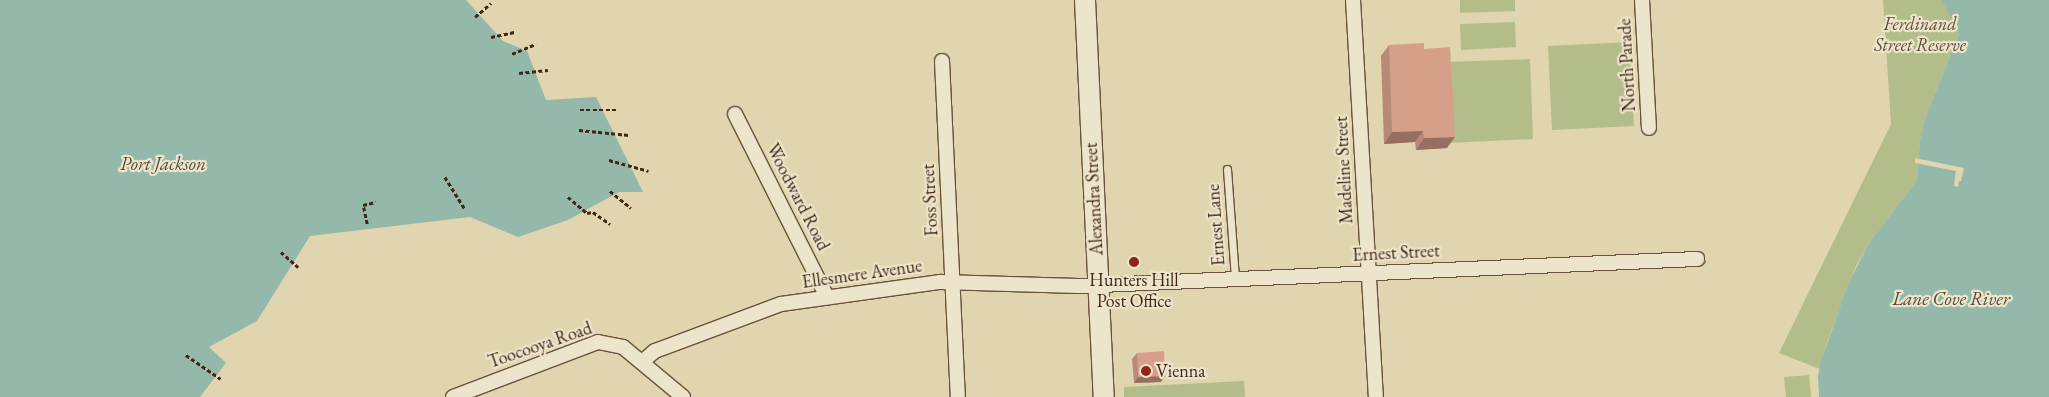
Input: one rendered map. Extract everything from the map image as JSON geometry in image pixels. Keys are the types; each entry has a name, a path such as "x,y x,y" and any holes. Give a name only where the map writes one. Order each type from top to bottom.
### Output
{"street":[{"name":"Alexandra Street","path":"1085,0 1104,397"},
{"name":"Madeline Street","path":"1353,0 1376,397"},
{"name":"North Parade","path":"1642,0 1649,128"},
{"name":"Foss Street","path":"942,61 958,397"},
{"name":"Woodward Road","path":"735,114 827,297"},
{"name":"Ernest Street","path":"1098,285 1696,259"},
{"name":"Ellesmere Avenue","path":"643,361 656,352 781,304 940,282 1098,285"},
{"name":"Toocooya Road","path":"453,397 598,342 623,346 643,361 683,397"}],"lane":[{"name":"Ernest Lane","path":"1227,169 1235,279"}],"path":[{"path":"475,17 491,3"},
{"path":"490,37 514,32"},
{"path":"512,54 536,44"},
{"path":"519,73 548,70"},
{"path":"580,110 616,110"},
{"path":"579,130 629,135"},
{"path":"610,160 649,171"},
{"path":"445,177 465,209"},
{"path":"610,191 631,208"},
{"path":"568,197 587,213 593,212 610,224"},
{"path":"367,224 363,205 376,202"},
{"path":"281,252 298,267"},
{"path":"186,355 221,379"}],"green space":[{"path":"1460,0 1515,0 1515,11 1460,13"},
{"name":"Ferdinand Street Reserve","path":"1883,0 1941,0 1959,34 1925,118 1920,139 1917,180 1869,243 1856,266 1826,345 1820,369 1779,353 1891,124"},
{"path":"1515,22 1516,47 1461,50 1460,24"},
{"path":"1630,42 1634,126 1552,130 1548,46"},
{"path":"1530,59 1533,139 1448,143 1444,62"},
{"path":"1809,375 1811,397 1786,397 1784,377"},
{"path":"1244,381 1245,397 1124,397 1124,387"}],"water":[{"name":"Port Jackson","path":"0,0 466,0 503,41 527,51 546,100 596,97 643,192 619,192 568,220 518,237 470,217 310,236 257,321 209,347 226,363 200,397 0,397"},
{"name":"Lane Cove River","path":"1941,0 2049,0 2049,397 1819,397 1818,376 1821,361 1849,282 1869,243 1917,180 1920,139 1925,118 1959,34"}],"pier":[{"path":"1915,158 1964,168 1958,187 1954,186 1956,171 1915,163"}],"building":[{"path":"1424,43 1424,49 1450,47 1455,137 1424,138 1423,131 1392,132 1389,45"},
{"name":"Vienna","path":"1164,351 1165,376 1138,377 1137,353"}],"place":[{"name":"Hunters Hill Post Office","path":"1134,262"},
{"name":"Vienna","path":"1146,371"}]}
